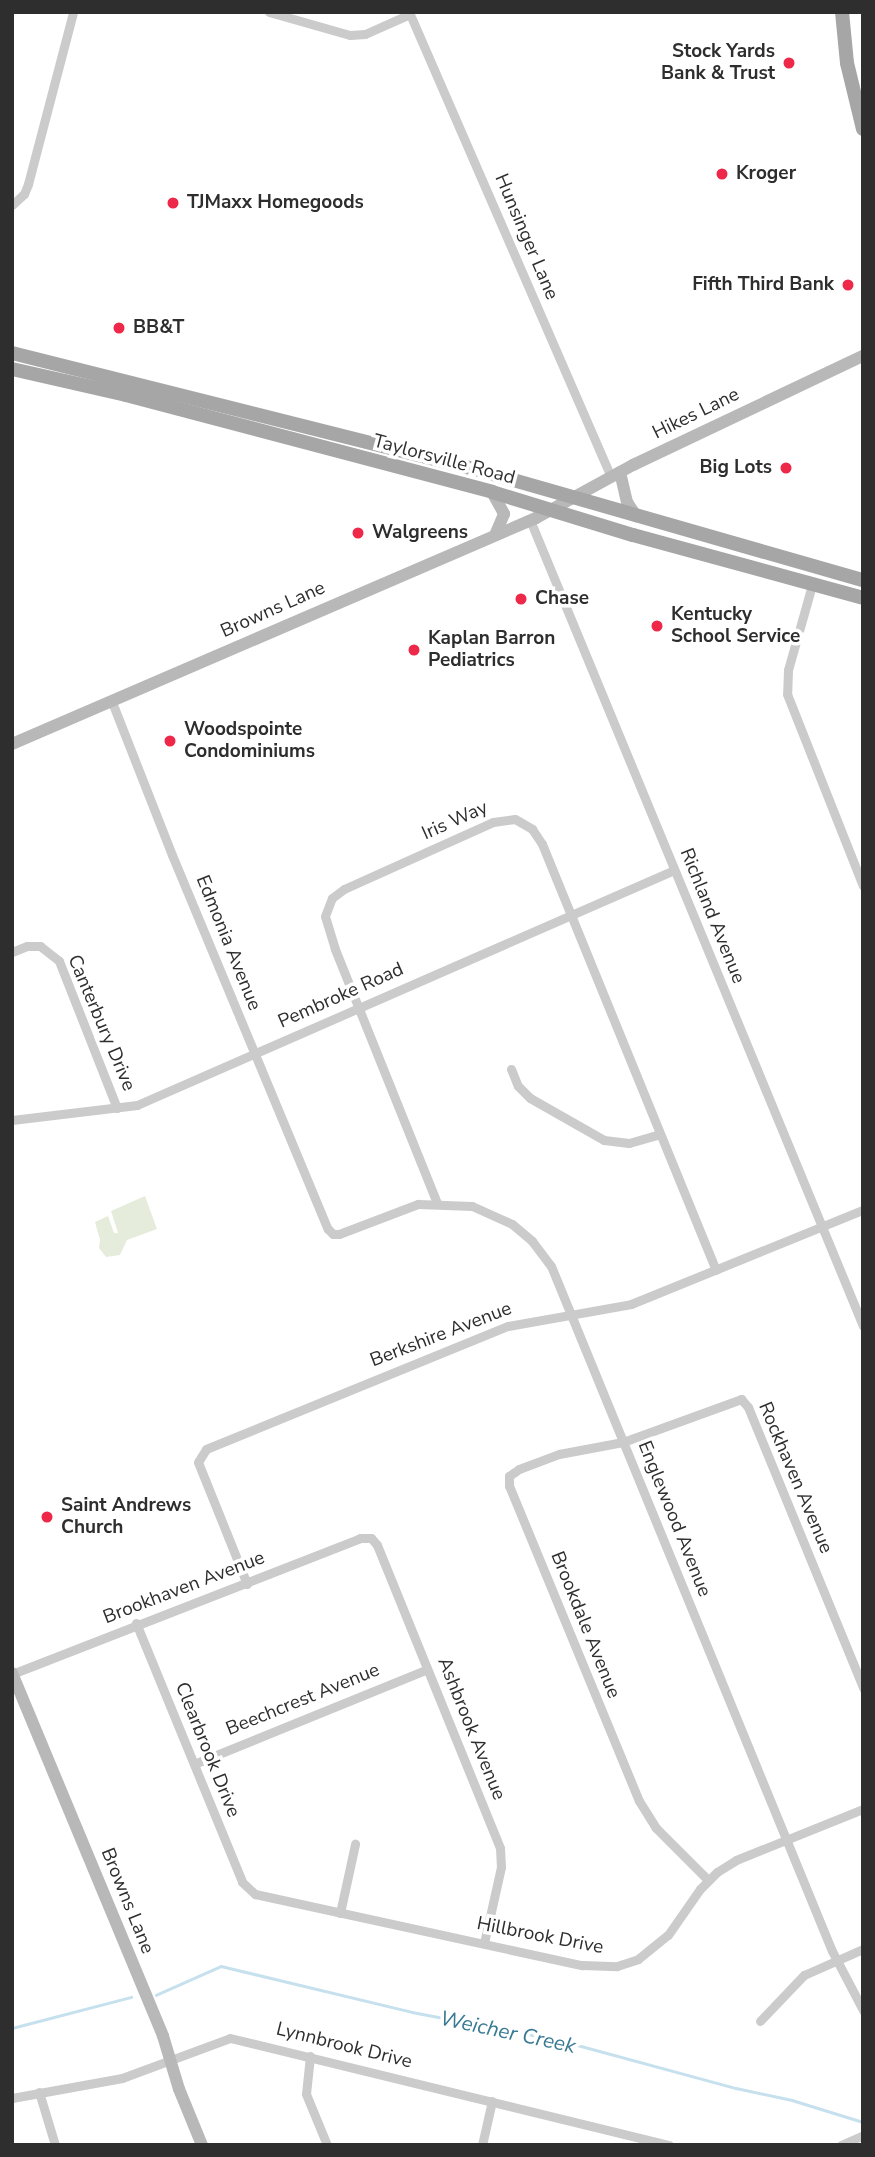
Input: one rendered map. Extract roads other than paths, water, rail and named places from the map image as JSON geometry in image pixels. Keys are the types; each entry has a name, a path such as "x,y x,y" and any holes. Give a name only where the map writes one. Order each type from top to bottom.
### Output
{"main road":[{"path":"842,12 847,63 863,129"},
{"name":"Taylorsville Road","path":"12,353 496,475 863,580"},
{"name":"Taylorsville Road","path":"12,369 112,392 492,492 863,598"}],"street":[{"path":"12,205 24,194 28,184 73,12"},
{"path":"269,12 350,35 365,34 409,13"},
{"name":"Hunsinger Lane","path":"409,13 615,474"},
{"name":"Hikes Lane","path":"549,510 615,474 863,356"},
{"path":"615,474 636,516"},
{"path":"492,492 504,514 496,533"},
{"name":"Browns Lane","path":"12,744 549,510"},
{"name":"Richland Avenue","path":"530,520 863,1326"},
{"path":"812,585 788,670 787,694 863,886"},
{"name":"Edmonia Avenue","path":"113,702 328,1229 333,1234"},
{"name":"Iris Way","path":"437,1203 326,926 327,908 332,898 344,889 494,822 515,819 533,829 716,1270"},
{"name":"Pembroke Road","path":"12,1120 137,1105 674,870"},
{"name":"Canterbury Drive","path":"12,952 27,946 40,946 59,961 117,1108"},
{"path":"511,1069 518,1086 530,1098 604,1140 629,1143 660,1134"},
{"name":"Englewood Avenue","path":"333,1234 403,1208 437,1203 484,1210 520,1230 546,1258 572,1315 836,1959 863,2010"},
{"name":"Berkshire Avenue","path":"247,1584 198,1458 206,1448 508,1326 539,1318 631,1304 863,1210"},
{"name":"Rockhaven Avenue","path":"624,1442 729,1401 741,1399 745,1402 863,1688"},
{"name":"Brookdale Avenue","path":"624,1442 559,1454 519,1469 508,1480 639,1801 656,1828 708,1880"},
{"name":"Brookhaven Avenue","path":"12,1673 136,1623 369,1537"},
{"name":"Ashbrook Avenue","path":"369,1537 377,1545 500,1848 501,1867 484,1943"},
{"name":"Clearbrook Drive","path":"136,1623 246,1889"},
{"name":"Beechcrest Avenue","path":"194,1764 426,1670"},
{"name":"Browns Lane","path":"12,1673 171,2060 202,2145"},
{"name":"Hillbrook Drive","path":"246,1889 255,1894 340,1913 592,1966 628,1963 652,1950 668,1935 708,1880 737,1860 863,1808"},
{"path":"340,1913 355,1844"},
{"path":"760,2021 804,1975 863,1949"},
{"name":"Lynnbrook Drive","path":"12,2098 122,2078 230,2038 669,2145"},
{"path":"310,2056 306,2094 327,2145"},
{"path":"39,2092 55,2145"},
{"path":"482,2145 492,2101"},
{"path":"841,2145 863,2135"}],"waterway":[{"name":"Weicher Creek","path":"156,1995 221,1966 412,2012 559,2040 736,2088 792,2100 863,2122"},
{"name":"Weicher Creek","path":"12,2028 131,1997"}],"place":[{"name":"Stock Yards Bank & Trust","path":"789,63"},
{"name":"Kroger","path":"722,174"},
{"name":"TJMaxx Homegoods","path":"173,203"},
{"name":"Fifth Third Bank","path":"848,285"},
{"name":"BB&T","path":"119,328"},
{"name":"Big Lots","path":"786,468"},
{"name":"Walgreens","path":"358,533"},
{"name":"Chase","path":"521,599"},
{"name":"Kentucky School Service","path":"657,626"},
{"name":"Kaplan Barron Pediatrics","path":"414,650"},
{"name":"Woodspointe Condominiums","path":"170,741"},
{"name":"Saint Andrews Church","path":"47,1517"}]}
